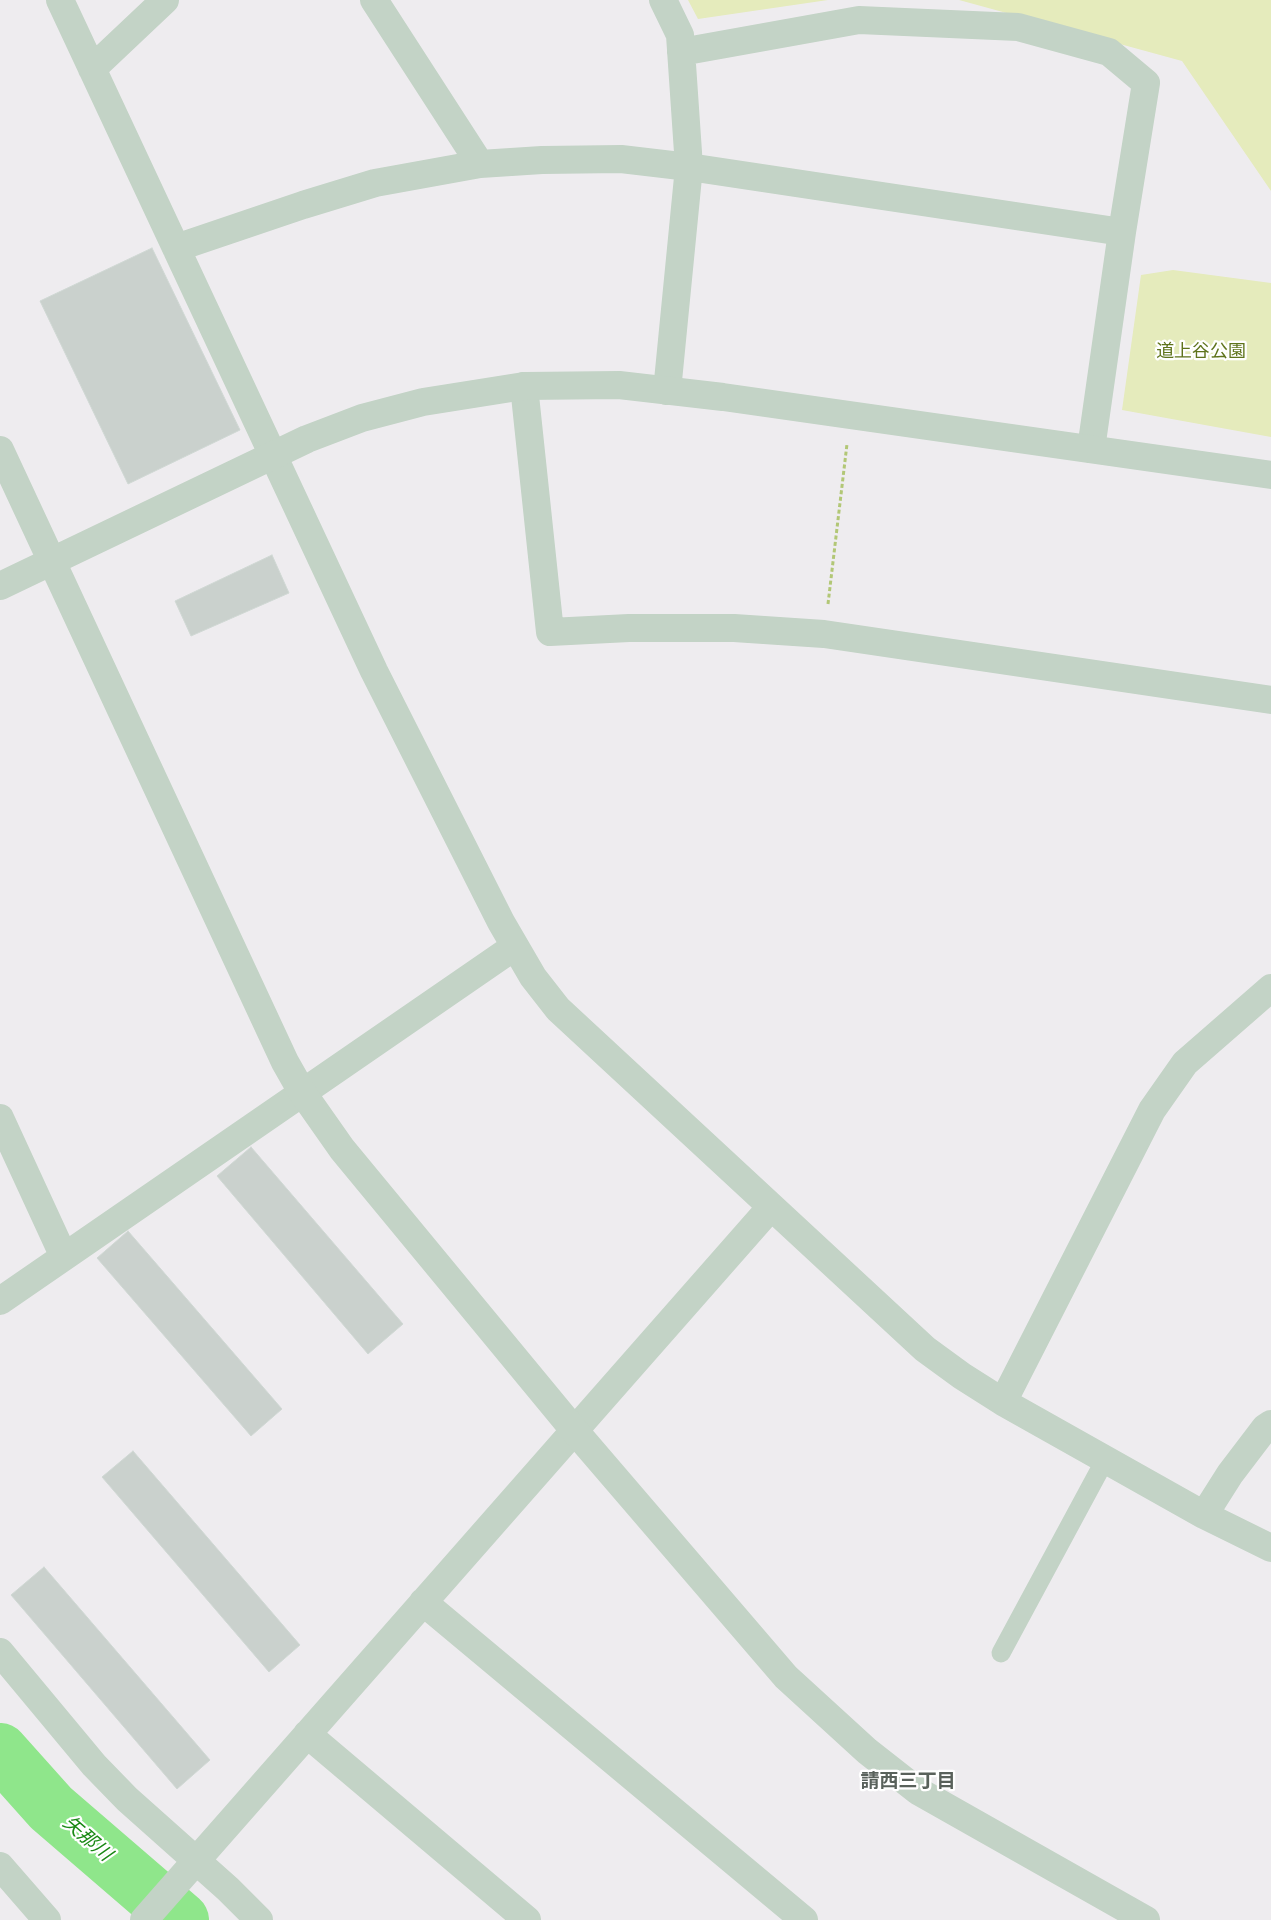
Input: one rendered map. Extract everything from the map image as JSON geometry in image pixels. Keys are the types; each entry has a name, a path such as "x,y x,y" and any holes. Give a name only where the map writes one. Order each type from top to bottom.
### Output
{"street":[{"path":"60,0 374,671 514,947 533,977 558,1009 925,1349 962,1376 1003,1402 1204,1515 1271,1548"},
{"path":"92,69 165,0"},
{"path":"374,0 480,164"},
{"path":"663,0 680,35 688,167 667,390"},
{"path":"681,52 860,20 1018,27 1109,52 1146,83 1122,232 1091,449"},
{"path":"176,248 303,204 375,183 480,164 542,160 622,159 688,167 1122,232"},
{"path":"0,586 307,439 362,418 423,402 524,386 619,385 667,390 1271,475"},
{"path":"524,386 550,632 629,628 734,628 824,634 1271,700"},
{"path":"0,450 285,1062 302,1092 342,1149 574,1430 786,1677 867,1751 918,1791 1146,1920"},
{"path":"0,1301 514,947"},
{"path":"1003,1402 1152,1110 1185,1063 1271,988"},
{"path":"0,1118 64,1257"},
{"path":"144,1920 770,1207"},
{"path":"1204,1515 1230,1474 1265,1428 1271,1424"},
{"path":"423,1602 804,1920"},
{"path":"0,1652 94,1765 189,1868 228,1889 259,1920"},
{"path":"307,1734 527,1920"},
{"path":"0,1866 47,1920"}],"lane":[{"path":"1001,1653 1105,1460"}],"path":[{"path":"824,634 851,415"}],"green space":[{"path":"688,0 828,0 698,19"},
{"path":"959,0 1271,0 1271,191 1182,61"},
{"name":"道上谷公園","path":"1173,270 1271,283 1271,437 1122,410 1141,275"}],"building":[{"path":"152,248 240,430 128,484 40,301"},
{"path":"272,555 289,593 191,636 175,601"},
{"path":"251,1147 403,1324 368,1354 217,1176"},
{"path":"128,1231 282,1409 251,1436 97,1258"},
{"path":"133,1451 300,1645 269,1672 102,1477"},
{"path":"44,1567 210,1760 177,1789 11,1595"}],"waterway":[{"name":"矢那川","path":"0,1751 51,1808 181,1920"}],"district":[{"name":"請西三丁目","path":"908,1782"}]}
